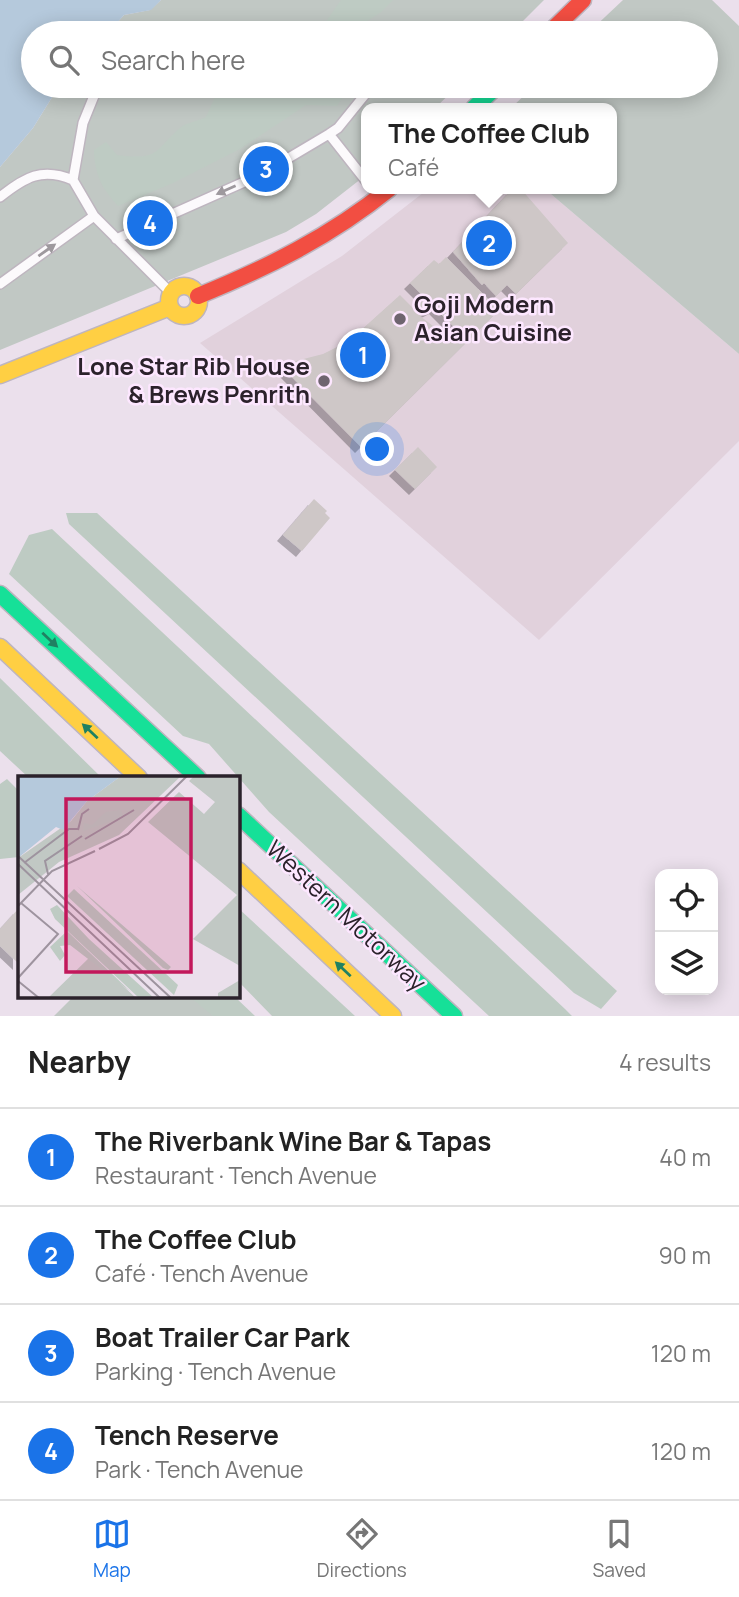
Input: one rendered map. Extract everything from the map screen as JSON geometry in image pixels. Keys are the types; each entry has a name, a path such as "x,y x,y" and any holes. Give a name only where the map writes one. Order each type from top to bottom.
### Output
{"main road":[{"path":"562,21 583,0"},
{"path":"198,296 257,273 310,246 377,194"},
{"path":"0,375 170,300 183,286 192,289 198,296 198,306 191,314 177,314 170,300"},
{"path":"0,594 196,776"},
{"path":"0,647 137,776"},
{"name":"Western Motorway","path":"240,817 454,1016"},
{"name":"Western Motorway","path":"240,872 393,1016"}],"lane":[{"path":"93,98 83,123 73,180 94,216 170,300"},
{"path":"116,239 260,174 329,134 347,118 363,98"},
{"path":"329,134 361,175"},
{"path":"0,197 35,173 48,172 73,180"},
{"path":"0,284 94,216"}],"shaded area":[{"path":"161,0 544,0 523,21 119,21 124,15 150,10"},
{"path":"341,0 393,0 367,21 326,21"},
{"path":"623,0 712,0 739,26 739,354 551,194 617,194 617,103 516,103 521,98 718,98 718,21 601,21"},
{"path":"52,98 445,98 440,103 361,103 361,179 316,214 286,232 0,350 0,167 33,128"},
{"path":"215,98 342,98 337,106 306,105 240,149 173,183 118,206 100,180 94,150 106,142 117,155 148,155 159,149 182,126 206,117"},
{"path":"422,194 551,194 739,354 739,441 539,640 200,343 342,256"},
{"path":"66,513 97,513 617,991 601,1009 574,993 69,524"},
{"path":"52,529 572,1016 489,1016 269,812 209,744 183,736 9,574 29,535"},
{"path":"0,678 100,776 27,776 0,751"},
{"path":"7,779 18,790 18,857 0,859 0,784"},
{"path":"240,910 355,1016 272,1016 240,983"},
{"path":"72,998 227,998 247,1016 54,1016"},
{"path":"191,998 236,998 255,1016 213,1016"}],"water":[{"path":"0,0 161,0 151,10 124,15 119,21 21,21 21,98 52,98 33,128 0,167"}],"building":[{"path":"507,194 525,194 568,243 516,294 507,285 496,296 484,283 482,285 453,252"},
{"path":"446,257 499,310 361,447 285,370 289,369 284,364 323,354 349,341 400,295 413,308 426,299 410,283 434,260 439,264","holes":["435,308 456,329 450,339 420,316"]},
{"path":"418,447 437,467 415,489 395,470"},
{"path":"314,499 327,511 325,513 330,518 302,551 283,535"},
{"path":"18,909 18,963 0,946 0,929"}],"traffic: fast":[{"path":"479,103 484,98"},
{"path":"0,594 196,776"},
{"path":"240,817 454,1016"}],"traffic: slow":[{"path":"184,286 195,290 199,301 195,312 184,316 173,312 169,301 173,290 184,286"},
{"path":"0,375 170,307"},
{"path":"0,647 137,776"},
{"path":"240,872 393,1016"}],"traffic: jam":[{"path":"561,21 583,0"},
{"path":"198,296 298,250 383,194"}],"place":[{"name":"Boat Trailer Car Park","path":"266,169"},
{"name":"Tench Reserve","path":"150,223"},
{"name":"The Coffee Club","path":"489,243"},
{"name":"Goji Modern Asian Cuisine","path":"400,319"},
{"name":"The Riverbank Wine Bar & Tapas","path":"363,355"},
{"name":"Lone Star Rib House & Brews Penrith","path":"324,381"}]}
